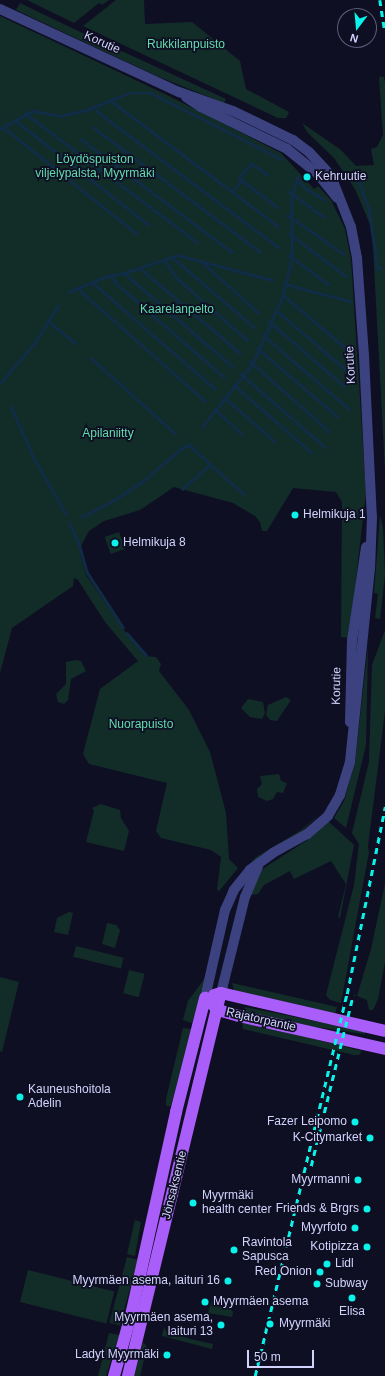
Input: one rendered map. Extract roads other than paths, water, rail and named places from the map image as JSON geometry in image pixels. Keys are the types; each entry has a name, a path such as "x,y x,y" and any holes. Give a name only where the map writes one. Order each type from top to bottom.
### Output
{"main road":[{"name":"Rajatorpantie","path":"385,1031 221,993 205,998 218,1010 385,1049"},
{"name":"Jönsaksentie","path":"128,1376 221,993"},
{"name":"Jönsaksentie","path":"114,1376 132,1311 176,1112 205,998"}],"street":[{"name":"Korutie","path":"0,9 179,92 233,111 301,145 331,176 346,213 357,258 372,517 370,568 350,762 340,795 328,816 308,834 262,862 242,878 230,897 205,998"},
{"name":"Korutie","path":"221,993 245,897 251,878 262,862"}],"waterway":[{"path":"0,129 33,111 60,116 86,110 129,93 151,93 281,159"},
{"path":"110,100 278,226"},
{"path":"94,107 99,113 278,247"},
{"path":"25,113 197,242"},
{"path":"15,120 149,225"},
{"path":"3,127 137,234"},
{"path":"93,127 261,252"},
{"path":"81,139 232,252"},
{"path":"267,175 252,164 239,178 277,207"},
{"path":"296,178 305,188 325,200"},
{"path":"202,427 253,363 283,295 292,257 291,199 297,178"},
{"path":"232,191 242,180"},
{"path":"357,182 359,181 369,209 378,269 380,268"},
{"path":"288,191 324,217"},
{"path":"288,215 344,254"},
{"path":"290,234 346,276"},
{"path":"69,292 107,276 124,273 178,255 272,280"},
{"path":"289,255 328,284"},
{"path":"172,257 254,327"},
{"path":"164,260 178,279 247,340"},
{"path":"201,261 259,313"},
{"path":"140,268 240,353"},
{"path":"124,273 232,366"},
{"path":"110,275 117,284 224,377"},
{"path":"92,282 215,389"},
{"path":"285,284 350,301"},
{"path":"77,288 205,401"},
{"path":"283,295 348,350"},
{"path":"1,382 34,344 58,306"},
{"path":"276,310 345,369"},
{"path":"48,321 75,343"},
{"path":"269,321 344,386"},
{"path":"263,335 349,409"},
{"path":"257,348 338,417"},
{"path":"91,358 175,433"},
{"path":"250,361 330,432"},
{"path":"241,374 325,447"},
{"path":"234,385 312,453"},
{"path":"224,397 274,441"},
{"path":"11,406 34,458 66,514"},
{"path":"215,409 242,434"},
{"path":"188,444 244,494"},
{"path":"82,517 116,499 143,481 182,448 190,445"},
{"path":"182,489 210,465"},
{"path":"69,522 79,544 87,572 123,627"},
{"path":"127,633 146,655"}],"railway":[{"path":"380,0 385,30"},
{"path":"255,1376 347,994 385,807"},
{"path":"311,1166 353,995"}],"place":[{"name":"Kehruutie","path":"307,177"},
{"name":"Helmikuja 1","path":"295,515"},
{"name":"Helmikuja 8","path":"115,543"},
{"name":"Kauneushoitola Adelin","path":"20,1097"},
{"name":"Fazer Leipomo","path":"355,1122"},
{"name":"K-Citymarket","path":"370,1138"},
{"name":"Myyrmanni","path":"358,1180"},
{"name":"Myyrmäki health center","path":"193,1203"},
{"name":"Friends & Brgrs","path":"367,1209"},
{"name":"Myyrfoto","path":"355,1228"},
{"name":"Kotipizza","path":"367,1247"},
{"name":"Ravintola Sapusca","path":"234,1250"},
{"name":"Lidl","path":"327,1264"},
{"name":"Red Onion","path":"320,1272"},
{"name":"Myyrmäen asema, laituri 16","path":"228,1281"},
{"name":"Subway","path":"317,1284"},
{"name":"Elisa","path":"352,1298"},
{"name":"Myyrmäen asema","path":"205,1302"},
{"name":"Myyrmäki","path":"270,1324"},
{"name":"Myyrmäen asema, laituri 13","path":"221,1325"},
{"name":"Ladyt Myyrmäki","path":"167,1355"}],"park label":[{"name":"Rukkilanpuisto","path":"186,45"},
{"name":"Löydöspuiston viljelypalsta, Myyrmäki","path":"95,167"},
{"name":"Kaarelanpelto","path":"177,310"},
{"name":"Apilaniitty","path":"108,434"},
{"name":"Nuorapuisto","path":"141,725"}]}
